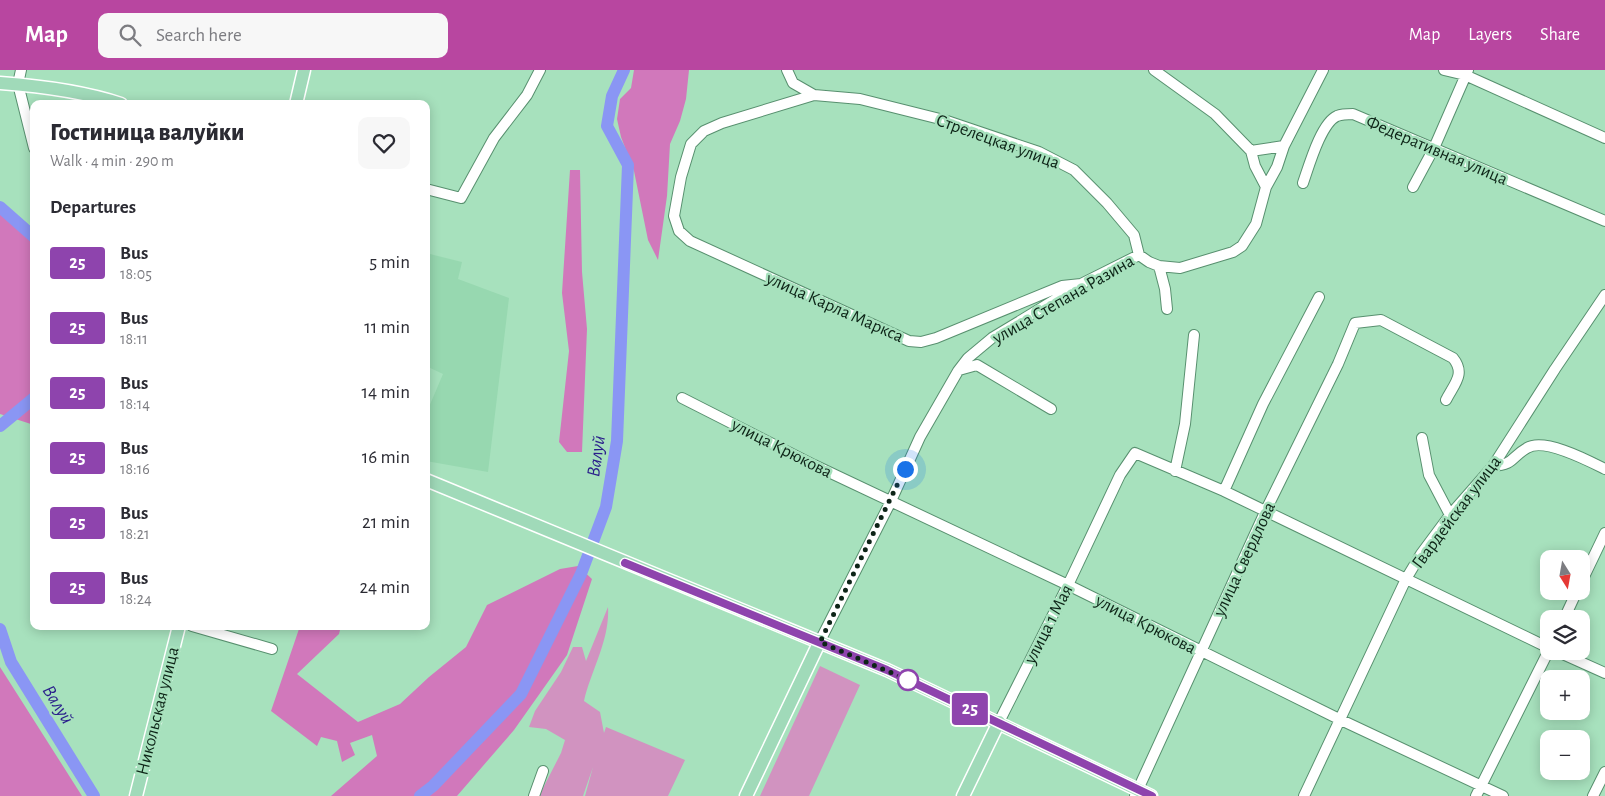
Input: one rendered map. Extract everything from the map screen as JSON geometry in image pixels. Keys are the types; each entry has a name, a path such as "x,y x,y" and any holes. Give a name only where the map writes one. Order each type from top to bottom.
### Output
{"main road":[{"path":"297,100 304,70"},
{"path":"0,82 47,86 109,100"},
{"path":"430,482 887,670 999,722 1136,793 1152,796"},
{"name":"Никольская улица","path":"136,796 178,630"},
{"name":"улица Степана Разина","path":"746,796 820,642"},
{"name":"улица 1 Мая","path":"963,796 999,722"}],"street":[{"path":"20,70 18,84 30,132"},
{"path":"430,190 461,198 494,138 527,95 540,70"},
{"path":"787,70 793,83 814,95"},
{"path":"1154,70 1215,114 1251,151 1255,166 1266,187"},
{"name":"улица Степана Разина","path":"820,642 920,437 958,371 968,358 992,338 1081,284 1139,255 1159,266 1180,268 1233,252 1242,246 1256,224 1266,187 1277,167 1284,146 1323,70"},
{"path":"1444,70 1467,73 1605,138"},
{"path":"1413,187 1434,148 1467,73"},
{"name":"улица Карла Маркса","path":"814,95 722,123 704,131 691,144 681,177 674,216 679,231 690,241 909,341 921,342 936,338 1062,286 1081,284"},
{"name":"Стрелецкая улица","path":"814,95 860,99 944,120 1039,152 1074,170 1107,203 1134,235 1139,255"},
{"name":"Федеративная улица","path":"1303,183 1315,148 1330,121 1336,116 1353,114 1605,221"},
{"path":"1251,151 1284,146"},
{"path":"1159,266 1165,289 1167,309"},
{"name":"Гвардейская улица","path":"1304,796 1406,579 1421,554 1450,515 1493,466 1605,295"},
{"path":"1224,491 1263,404 1319,297"},
{"name":"улица Свердлова","path":"1136,793 1356,323 1381,320 1453,358 1460,365 1460,373 1446,400"},
{"path":"1194,335 1185,424 1175,471 1224,491 1540,645"},
{"path":"958,371 977,365 1051,409"},
{"name":"улица Крюкова","path":"682,398 814,465 1068,585 1341,720 1503,796"},
{"path":"1422,438 1429,475 1450,515"},
{"path":"1493,466 1507,464 1528,447 1539,445 1562,450 1605,469"},
{"name":"улица 1 Мая","path":"999,722 1068,585 1120,475 1135,453 1175,471"},
{"path":"1590,564 1605,533"},
{"path":"206,630 272,649"},
{"path":"1476,796 1544,660"},
{"path":"1576,660 1605,673"},
{"path":"534,796 543,771"},
{"path":"1593,796 1605,772"}],"shaded area":[{"path":"634,70 689,70 686,99 680,121 670,144 667,196 658,260 648,240 634,171 621,137 617,119 620,99 631,88"},
{"path":"570,170 580,170 582,272 587,329 582,452 567,452 559,442 569,351 562,293"},
{"path":"0,214 30,226 30,424 0,414"},
{"path":"430,254 462,262 458,279 509,298 488,472 430,462 430,405 443,374 430,368"},
{"path":"578,566 592,579 567,655 514,730 457,796 331,796 377,756 372,735 350,743 355,755 342,762 337,741 321,737 317,746 271,711 299,630 340,630 339,634 297,674 358,722 400,704 466,647 487,605 560,569"},
{"path":"608,607 608,619 603,643 584,701 600,712 604,733 606,727 685,760 668,796 585,796 593,767 583,796 539,796 561,753 565,740 546,729 529,727 535,711 561,672 573,647 582,647 586,661"},
{"path":"820,666 860,685 809,796 760,796"},
{"path":"0,667 82,796 0,796"}],"waterway":[{"name":"Валуй","path":"420,796 433,786 521,694 581,574 606,507 617,441 628,165 607,126 612,96 624,70"},
{"name":"Валуй","path":"0,207 30,233"},
{"name":"Валуй","path":"0,426 30,401"},
{"name":"Валуй","path":"0,629 11,662 94,796"}],"bus line":[{"name":"25","path":"625,563 887,670 1152,796"}],"route":[{"path":"905,469 820,642 908,680"}]}
